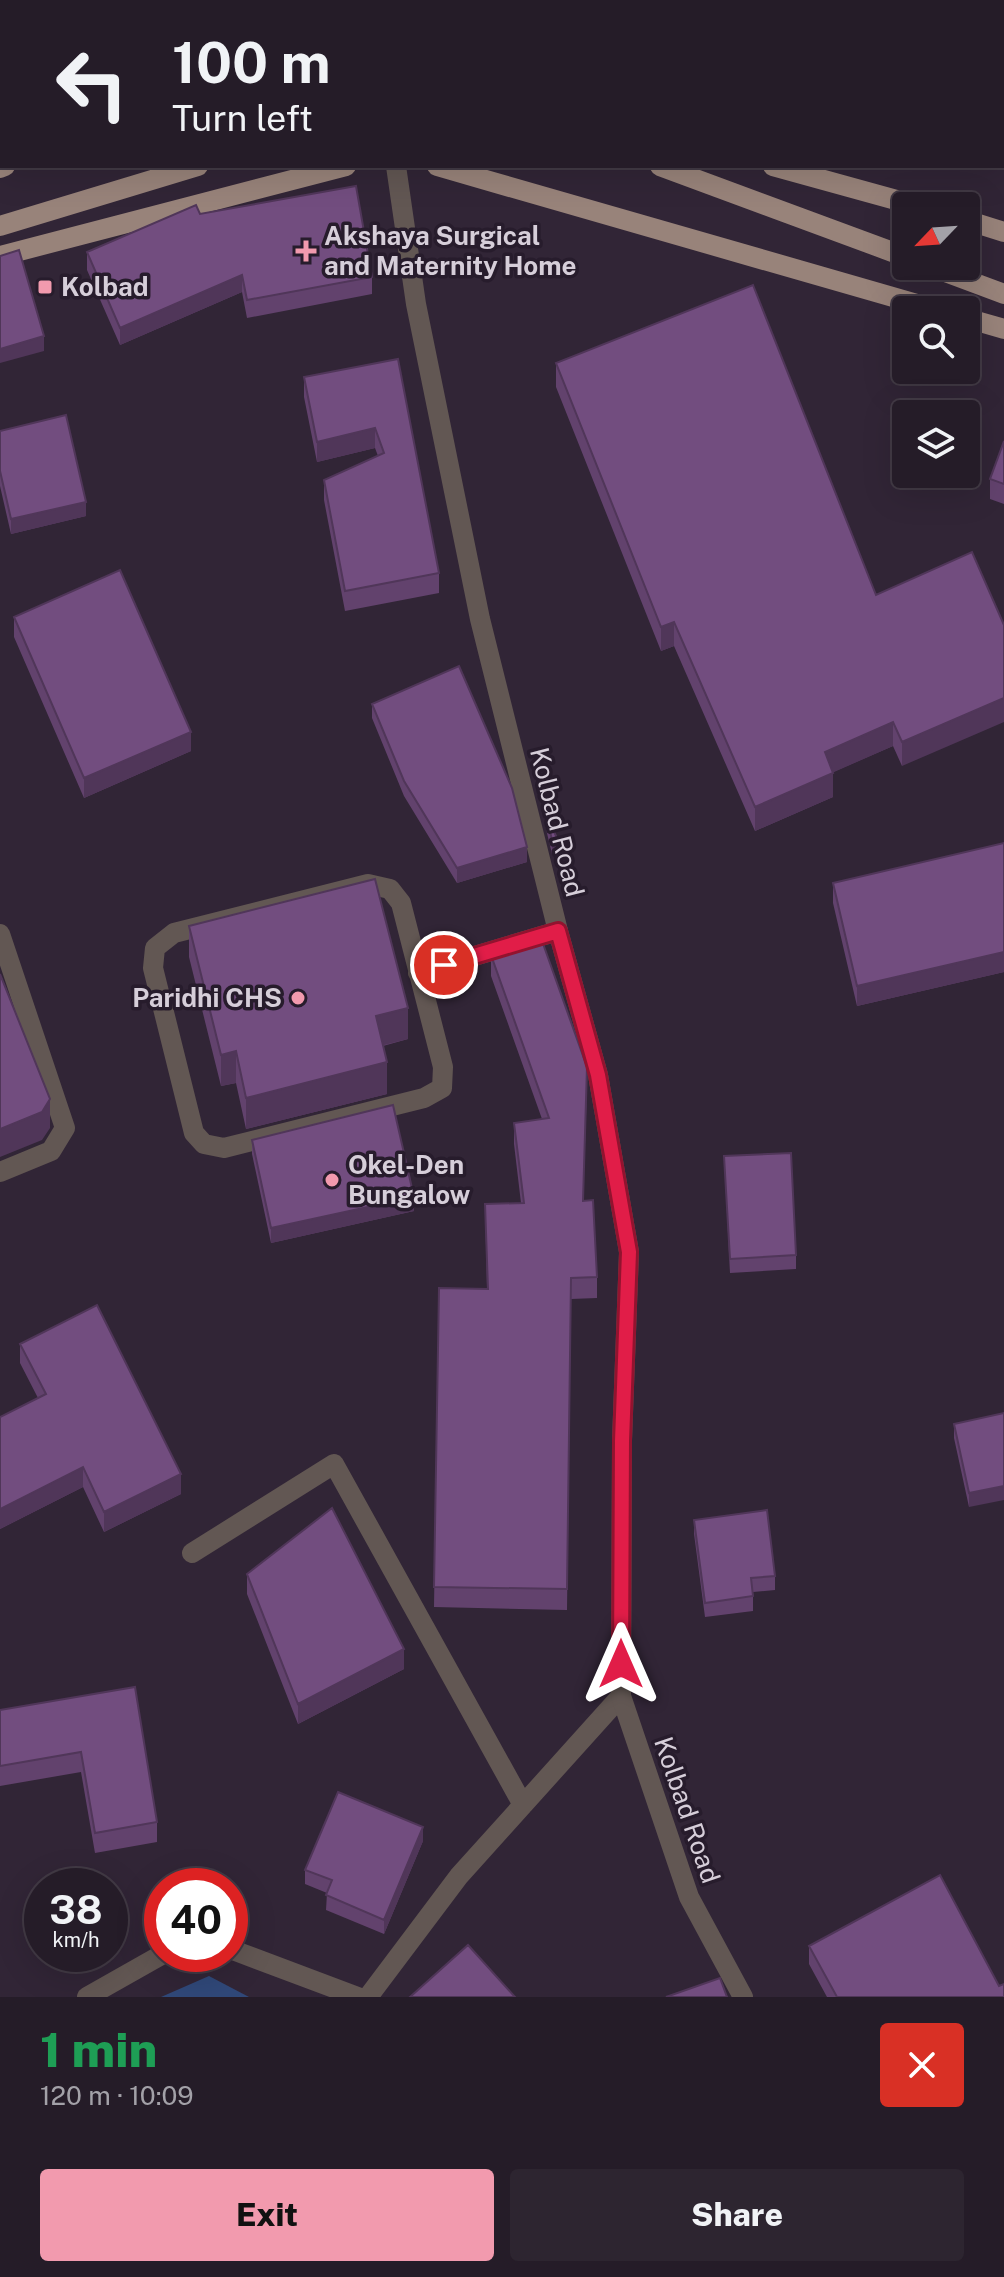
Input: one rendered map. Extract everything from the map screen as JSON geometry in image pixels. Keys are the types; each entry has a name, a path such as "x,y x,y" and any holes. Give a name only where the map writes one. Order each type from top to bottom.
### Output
{"main road":[{"path":"0,226 191,168"},
{"path":"0,256 338,168"},
{"path":"444,168 892,297"},
{"path":"665,168 892,252"},
{"path":"780,168 892,199"},
{"path":"980,224 1004,232"},
{"path":"966,280 1004,294"},
{"path":"980,322 1004,329"}],"street":[{"name":"Kolbad Road","path":"396,168 416,304 480,619 558,931 598,1075 629,1252 622,1441 621,1696 689,1897 743,1997"},
{"path":"368,884 390,889 401,903 418,973 443,1067 442,1088 424,1098 224,1148 204,1144 194,1133 153,968 155,948 174,933 368,884"},
{"path":"418,973 558,931"},
{"path":"0,1172 51,1151 65,1128 1,938"},
{"path":"192,1553 334,1464 523,1805"},
{"path":"368,1997 459,1876 621,1696"},
{"path":"248,1956 358,1997"},
{"path":"87,1997 144,1965"}],"water":[{"path":"209,1976 249,1997 161,1997"}],"building":[{"path":"356,186 372,277 247,300 242,275 120,328 87,252 196,205 200,214"},
{"path":"19,250 44,336 0,349 0,256"},
{"path":"753,285 876,595 972,552 1004,625 1004,698 902,742 893,722 825,752 833,773 755,807 674,622 661,627 556,363"},
{"path":"398,359 439,573 345,591 324,480 384,453 375,428 317,442 304,377"},
{"path":"66,415 86,502 11,519 0,471 0,431"},
{"path":"1004,441 1004,484 990,479"},
{"path":"120,570 191,732 84,778 14,617"},
{"path":"459,666 512,788 527,847 457,868 404,781 372,704"},
{"path":"546,815 557,838 552,840"},
{"path":"1004,843 1004,952 857,986 833,883"},
{"name":"Paridhi CHS","path":"375,879 408,1008 376,1016 387,1062 246,1098 236,1051 221,1055 189,926"},
{"path":"541,938 587,1067 583,1201 593,1200 597,1277 571,1278 567,1589 434,1587 439,1288 488,1289 485,1204 524,1203 514,1123 549,1118 491,955"},
{"path":"0,974 50,1099 42,1112 0,1129"},
{"name":"Okel-Den Bungalow","path":"393,1105 414,1197 271,1228 252,1140"},
{"path":"791,1153 796,1255 730,1259 724,1156"},
{"path":"97,1305 181,1474 104,1512 83,1467 0,1509 0,1417 46,1394 20,1344"},
{"path":"1004,1413 1004,1486 969,1493 954,1424"},
{"path":"332,1508 404,1649 298,1704 247,1574"},
{"path":"767,1510 775,1576 751,1578 753,1596 705,1603 694,1520"},
{"path":"135,1687 157,1822 95,1833 81,1752 0,1766 0,1710"},
{"path":"338,1792 423,1827 384,1920 326,1895 332,1880 305,1870"},
{"path":"940,1875 999,1986 1004,1984 1004,1997 837,1997 809,1946"},
{"path":"468,1945 515,1997 410,1997"},
{"path":"720,1978 727,1997 666,1997"}],"place":[{"name":"Akshaya Surgical and Maternity Home","path":"306,251"},
{"name":"Kolbad","path":"45,287"},
{"name":"Paridhi CHS","path":"298,998"},
{"name":"Okel-Den Bungalow","path":"332,1180"}],"route":[{"path":"444,965 558,931 598,1075 629,1252 622,1441 621,1664"}]}
